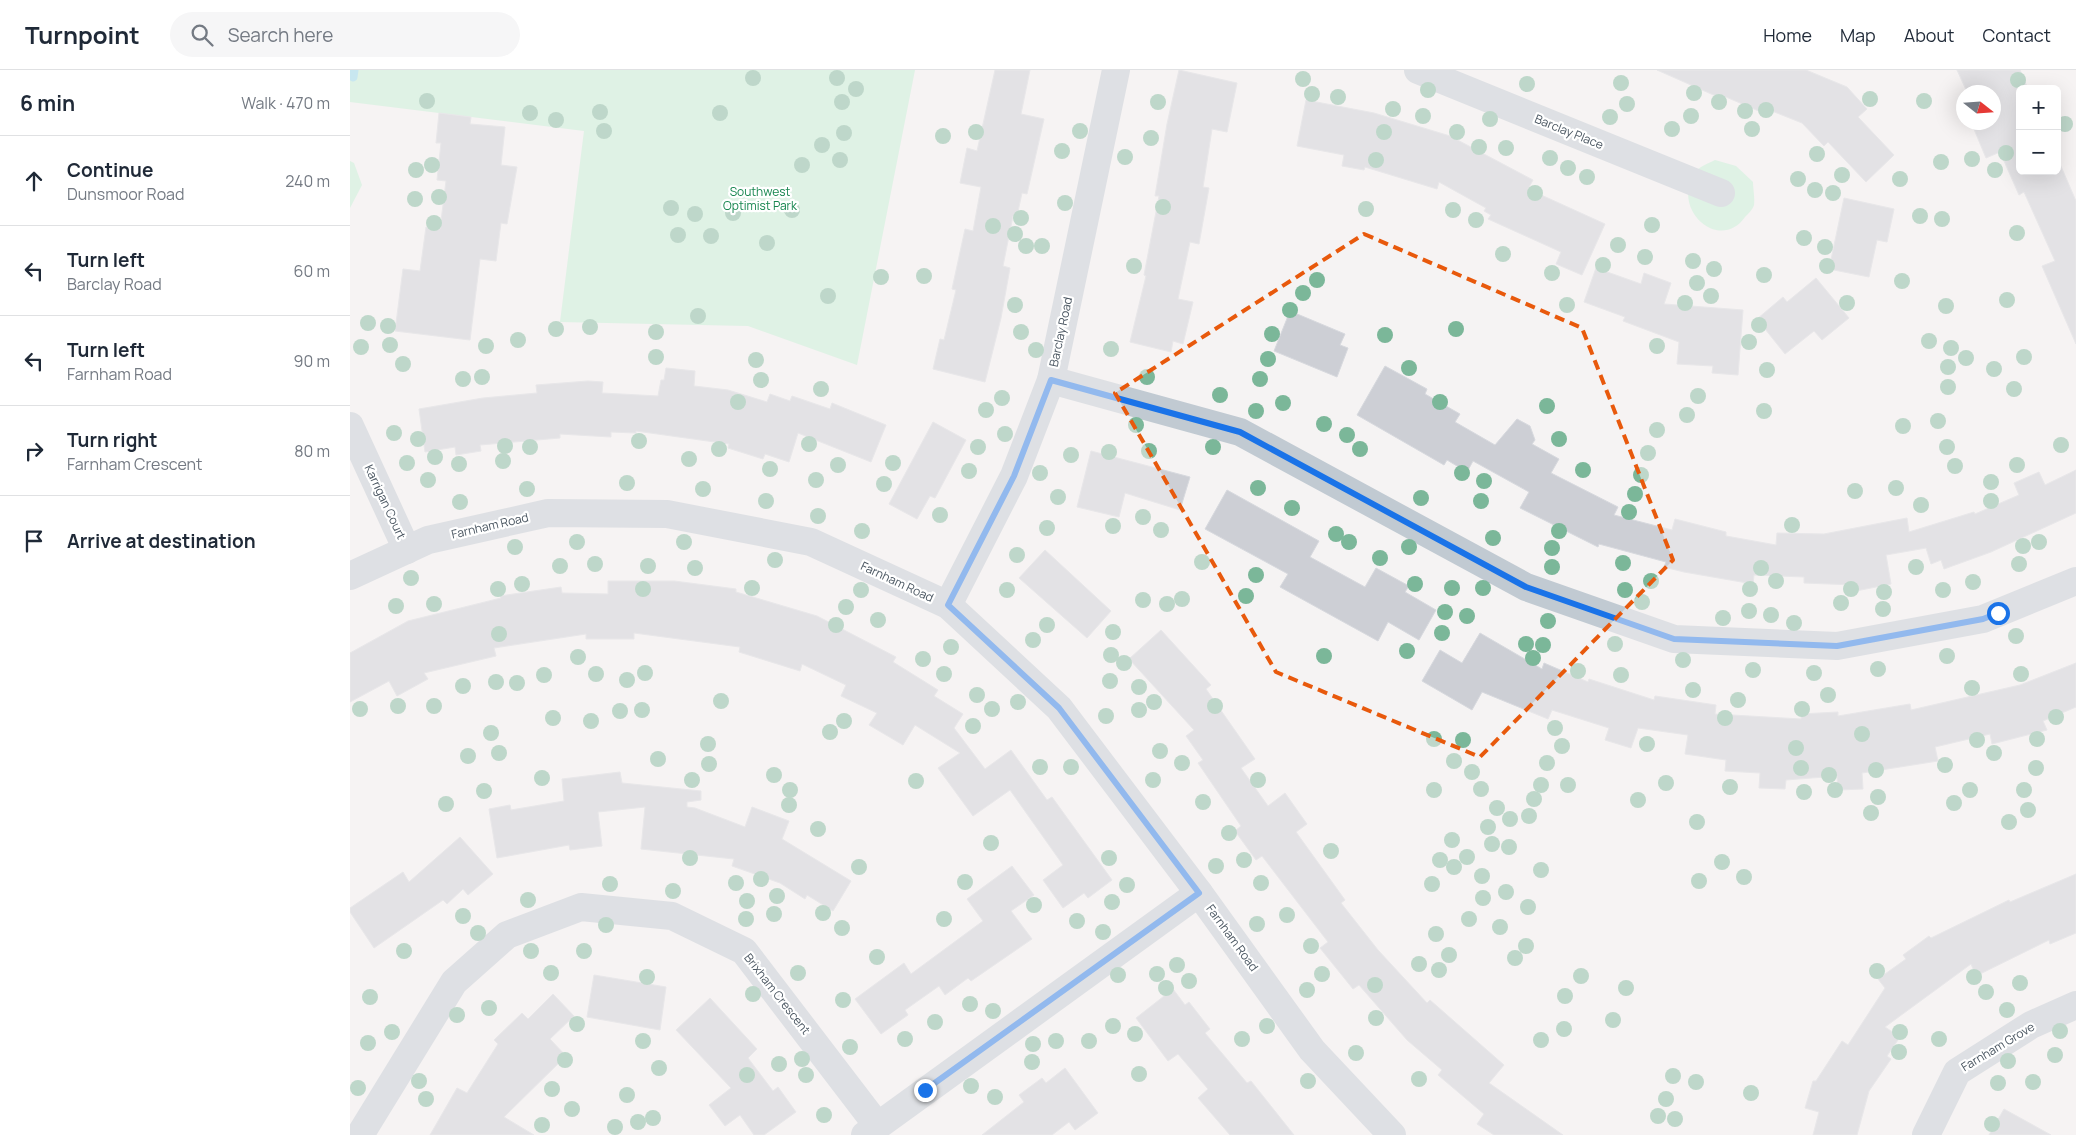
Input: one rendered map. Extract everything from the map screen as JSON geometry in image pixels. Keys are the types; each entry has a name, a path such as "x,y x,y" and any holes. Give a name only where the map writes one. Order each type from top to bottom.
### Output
{"street":[{"name":"Barclay Road","path":"948,605 1014,476 1051,380 1116,70"},
{"name":"Barclay Place","path":"1418,70 1721,193"},
{"path":"1051,380 1240,432 1526,587 1674,639 1837,646 1983,619 2076,581"},
{"name":"Karrigan Court","path":"350,426 407,550"},
{"name":"Farnham Road","path":"350,576 428,540 548,513 667,514 811,542 948,605 1059,708 1199,893 1312,1050 1392,1135"},
{"path":"871,1130 1199,893"},
{"name":"Brixham Crescent","path":"360,1135 454,982 507,935 581,907 672,916 744,951 871,1130"},
{"name":"Farnham Grove","path":"1926,1135 1956,1072 2031,1025 2076,1005"}],"highlighted area":[{"path":"1364,234 1582,328 1673,560 1480,757 1276,672 1115,393"}],"green space":[{"name":"Southwest Optimist Park","path":"350,70 915,70 857,365 748,326 560,322 584,131 350,102"},
{"path":"1715,160 1736,166 1753,182 1753,208 1735,227 1723,230 1712,229 1701,222 1693,212 1689,200 1689,186 1695,172"},
{"path":"350,161 354,163 362,185 350,208"}],"building":[{"path":"995,70 1030,70 1021,114 1044,119 1027,194 1022,193 1017,216 1013,216 1003,266 1010,268 1001,318 985,382 933,369 940,339 944,340 956,290 952,289 965,229 973,231 981,187 960,183 967,148 977,151"},
{"path":"1179,70 1237,83 1227,132 1212,129 1203,187 1209,188 1199,244 1190,242 1178,299 1193,302 1183,344 1173,341 1171,352 1130,342 1146,276 1144,275 1159,196 1155,196 1167,124"},
{"path":"1657,70 1806,70 1847,87 1867,109 1858,117 1894,155 1866,182 1828,142 1824,146 1802,123 1762,107 1761,112 1719,94 1718,97"},
{"path":"1957,70 2020,70 2026,85 2016,85 2016,175 2061,175 2061,166 2076,201 2076,344 2042,266 2055,261 2024,192 2019,195 2000,152 1986,158 1974,130 2001,130 2001,85 1964,85"},
{"path":"1306,100 1374,113 1450,136 1533,180 1528,189 1605,224 1582,275 1556,264 1561,252 1488,219 1491,215 1484,211 1486,208 1439,182 1437,189 1365,167 1364,170 1342,166 1344,155 1297,146"},
{"path":"439,113 471,117 470,124 505,127 501,165 517,167 507,224 501,223 496,261 480,259 470,340 395,331 403,269 420,271 426,227 440,229 446,181 437,180 441,143 436,143"},
{"path":"1844,198 1894,209 1887,242 1877,240 1869,277 1829,269"},
{"path":"1596,268 1641,284 1644,273 1671,283 1664,304 1743,310 1738,375 1712,373 1713,366 1677,364 1679,342 1623,321 1625,317 1584,302"},
{"path":"1816,278 1849,318 1822,340 1814,331 1785,354 1757,319 1783,297 1787,302"},
{"path":"1290,311 1345,334 1340,345 1348,348 1337,377 1274,351"},
{"path":"1385,366 1427,389 1425,394 1460,414 1455,422 1495,445 1517,419 1530,426 1535,440 1532,444 1559,459 1551,473 1618,507 1614,515 1672,530 1675,519 1726,532 1726,536 1776,545 1777,533 1824,534 1907,518 1909,532 1974,512 1975,514 2019,495 2014,483 2039,472 2045,485 2076,470 2076,513 1991,552 1944,569 1941,560 1931,564 1926,548 1886,555 1891,584 1856,591 1855,585 1804,583 1804,577 1754,575 1753,584 1684,572 1664,567 1666,562 1599,544 1598,547 1520,508 1529,492 1473,461 1467,472 1447,460 1444,465 1357,415"},
{"path":"666,368 695,371 694,386 728,390 767,402 770,394 790,401 792,396 830,409 832,403 886,425 871,462 798,433 789,462 765,454 763,459 728,448 729,444 636,431 636,433 611,432 611,437 560,434 560,438 480,445 481,451 456,455 455,447 425,452 419,409 483,398 537,393 536,385 588,381 603,382 602,393 658,396 661,380 664,380"},
{"path":"933,422 966,440 935,498 930,496 917,519 889,504"},
{"path":"1091,451 1190,477 1180,510 1125,493 1119,517 1077,507"},
{"path":"1227,490 1319,541 1310,557 1365,587 1376,568 1409,586 1405,592 1436,610 1419,640 1388,622 1378,641 1280,587 1288,574 1205,529"},
{"path":"1045,550 1111,611 1087,638 1019,578"},
{"path":"608,581 674,581 736,589 736,592 817,616 896,657 893,662 938,690 934,696 963,714 954,728 985,769 1011,750 1047,800 1052,797 1112,880 1088,898 1084,893 1063,908 1043,880 1063,865 1010,790 973,816 938,768 960,753 915,725 903,745 869,725 877,713 841,696 846,685 802,664 800,671 739,652 740,647 634,633 634,639 586,639 586,634 494,648 496,656 424,673 428,679 397,696 389,681 350,702 350,653 408,621 501,598 500,596 561,587 562,593 608,594"},
{"path":"1161,630 1211,685 1206,689 1255,759 1241,768 1268,806 1285,793 1307,824 1296,832 1345,900 1341,903 1378,950 1427,1003 1430,1000 1504,1065 1489,1083 1563,1135 1494,1135 1477,1124 1484,1114 1438,1075 1442,1070 1407,1040 1359,985 1353,989 1320,948 1328,942 1262,856 1256,860 1235,831 1241,826 1198,763 1203,760 1186,736 1194,730 1129,659"},
{"path":"1480,633 1542,669 1544,663 1588,682 1589,679 1654,700 1655,696 1716,705 1715,714 1801,719 1801,714 1838,712 1838,716 1910,704 1911,710 2020,685 2076,663 2076,707 2043,721 2047,730 1992,744 1990,734 1935,747 1938,761 1862,773 1863,789 1838,790 1837,776 1786,780 1785,789 1759,788 1760,773 1725,771 1726,760 1685,754 1688,735 1638,728 1631,748 1605,740 1609,728 1552,710 1548,719 1482,692 1472,710 1422,681 1440,650 1462,663"},
{"path":"620,772 622,783 701,791 701,800 687,802 687,807 695,808 745,827 752,807 789,821 782,839 851,881 833,911 807,895 805,899 780,883 732,866 734,859 641,849 645,807 598,812 602,846 570,850 569,845 497,858 489,809 510,805 511,810 564,801 562,779"},
{"path":"460,837 493,874 468,895 463,889 447,904 443,900 374,948 350,912 350,908 403,872 409,882"},
{"path":"1012,866 1034,895 1011,911 1032,939 971,981 968,978 945,995 939,986 905,1010 908,1015 881,1034 855,999 904,963 911,974 983,921 967,899"},
{"path":"2076,874 2076,933 2050,944 2049,940 1976,976 1971,964 1885,1027 1900,1037 1887,1056 1891,1059 1869,1091 1857,1135 1813,1135 1819,1112 1805,1108 1813,1081 1816,1081 1842,1041 1848,1045 1885,988 1878,979 1906,959 1903,955 1929,936 1931,938 2009,900 2010,902"},
{"path":"594,975 666,987 660,1030 587,1017"},
{"path":"1173,989 1185,1005 1189,1002 1210,1029 1205,1033 1247,1083 1251,1081 1294,1135 1230,1135 1198,1098 1208,1089 1178,1054 1168,1061 1136,1018"},
{"path":"553,994 574,1016 550,1039 566,1056 504,1117 534,1135 430,1135 457,1088 467,1093 498,1044 494,1040 522,1013 528,1019"},
{"path":"710,998 757,1049 748,1058 773,1091 778,1087 796,1112 764,1135 754,1135 740,1115 725,1126 709,1105 731,1088 676,1030"},
{"path":"1065,1068 1098,1113 1075,1130 1069,1122 1052,1135 982,1135 1024,1102 1019,1095 1042,1078 1046,1083"},
{"path":"2004,1109 2051,1135 1989,1135"}],"waterway":[{"path":"353,77 354,70"}],"route":[{"path":"925,1090 1199,893 1059,708 948,605 1014,476 1051,380 1240,432 1526,587 1674,639 1837,646 1983,619 1998,613"}]}
